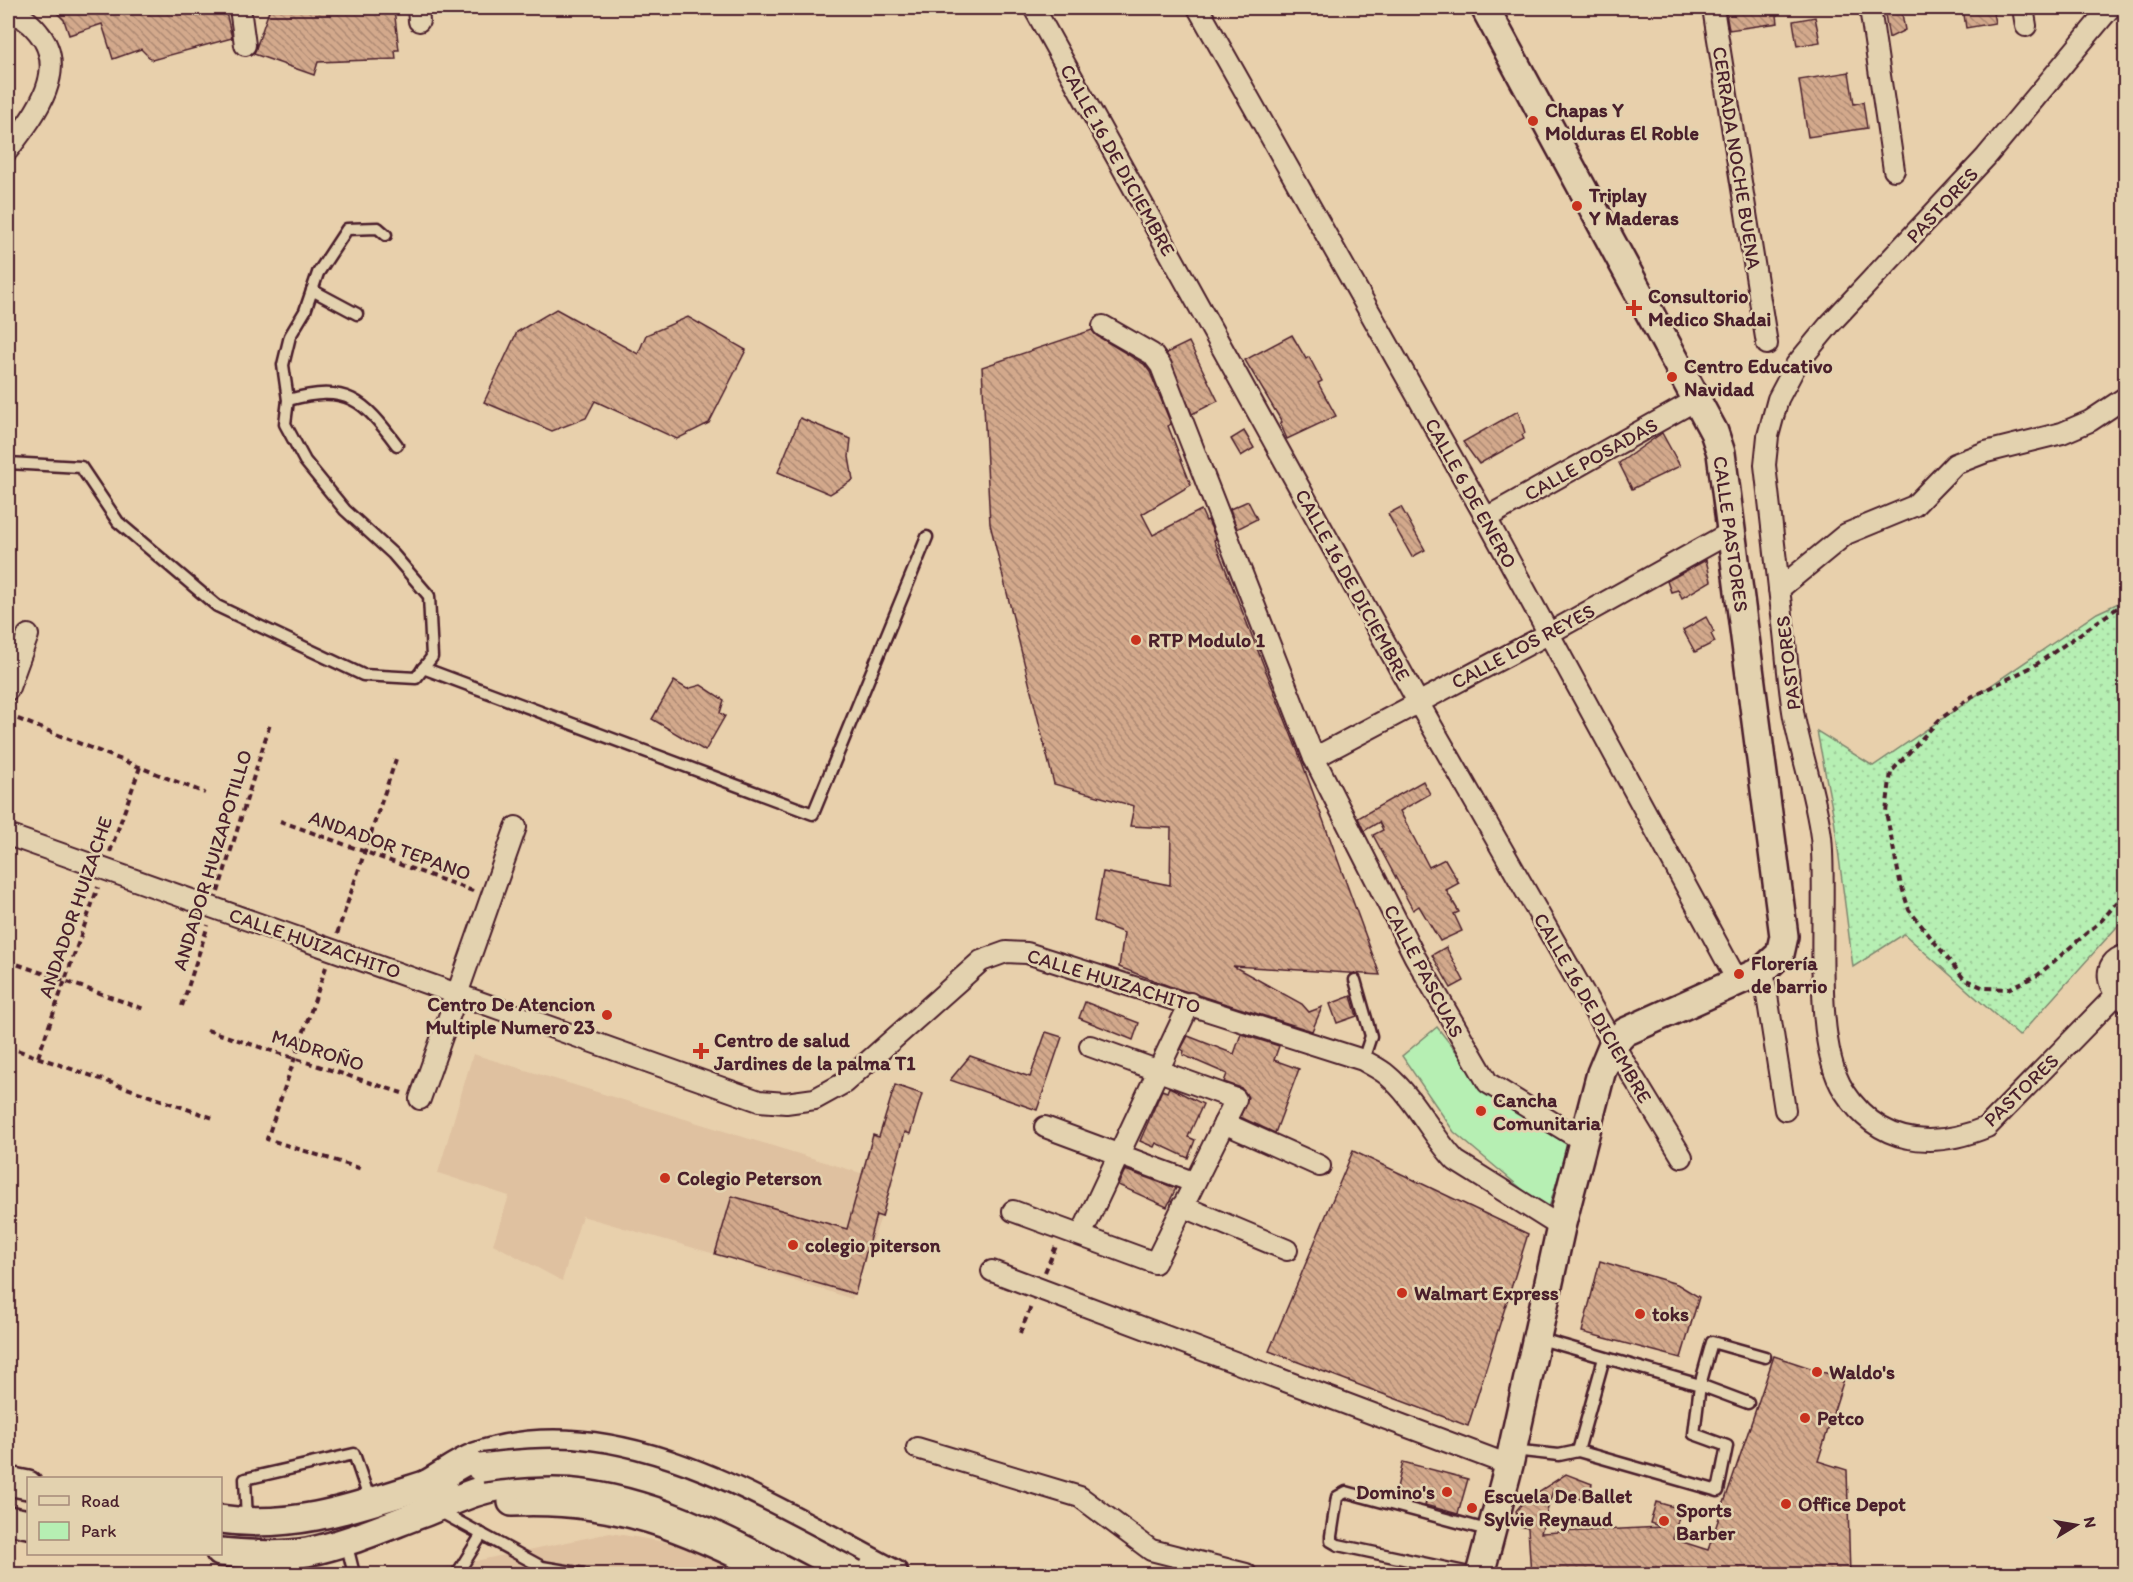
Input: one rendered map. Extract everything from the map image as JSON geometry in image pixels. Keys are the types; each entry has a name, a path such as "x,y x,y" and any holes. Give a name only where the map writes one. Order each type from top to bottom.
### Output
{"street":[{"path":"240,8 245,45"},
{"name":"CALLE 16 DE DICIEMBRE","path":"1034,8 1418,702 1612,1044 1682,1157"},
{"name":"CALLE 6 DE ENERO","path":"1198,8 1486,518 1738,982"},
{"name":"CALLE PASTORES","path":"1485,8 1696,400 1721,453 1784,936 1780,954 1763,970"},
{"name":"CERRADA NOCHE BUENA","path":"1713,8 1767,344"},
{"path":"1870,8 1894,170"},
{"name":"PASTORES","path":"2110,8 1986,157 1830,324 1796,365 1778,399 1768,436 1765,465 1794,716 1821,834 1824,879 1824,1015 1830,1056 1843,1090 1864,1116 1893,1135 1923,1141 1959,1138 1987,1127 2120,999"},
{"path":"8,13 27,20 39,33 50,50 52,71 48,87 8,150"},
{"name":"CALLE PASCUAS","path":"1103,326 1152,354 1161,366 1314,758 1415,957 1488,1083 1583,1141"},
{"path":"1779,589 1846,534 1914,506 1955,464 1986,452 2062,433 2090,421 2126,397"},
{"name":"CALLE POSADAS","path":"1486,518 1696,400"},
{"name":"CALLE LOS REYES","path":"1314,758 1548,634 1731,532"},
{"path":"8,690 28,635"},
{"path":"420,1099 516,827"},
{"name":"CALLE HUIZACHITO","path":"8,835 759,1101 786,1103 815,1099 844,1083 981,961 1006,952 1027,953 1190,1003 1363,1060 1387,1074 1403,1091 1441,1146 1456,1161 1561,1227"},
{"path":"2120,999 2108,983 2109,968 2119,957 2126,955"},
{"path":"1480,1575 1511,1457 1561,1227 1600,1073 1612,1044 1625,1032 1763,970 1785,1110"},
{"path":"1072,1232 1118,1155 1190,1003"},
{"path":"1013,1211 1155,1263 1236,1099 1090,1046"},
{"path":"1224,1123 1320,1166"},
{"path":"1045,1127 1193,1182"},
{"path":"1182,1206 1287,1251"},
{"path":"992,1271 1511,1457"},
{"path":"436,1499 474,1458 515,1447 572,1444 642,1456 703,1478 766,1507 852,1563"},
{"path":"917,1448 1080,1497 1151,1550 1245,1575"},
{"path":"222,1552 255,1555 304,1552 346,1542 483,1478 540,1462 573,1463 622,1471 699,1495 852,1563 894,1575"},
{"path":"483,1478 530,1483 580,1483 663,1500 824,1575"},
{"path":"8,1481 27,1485"},
{"path":"222,1519 248,1523 283,1523 329,1514 370,1501 436,1499 538,1501 612,1507 666,1522 724,1546 777,1575"},
{"path":"8,1520 27,1524"},
{"path":"829,1575 832,1566 852,1563"}],"lane":[{"path":"8,463 81,467 118,522 218,606 363,675 416,678 432,657 429,596 393,554 345,510 305,461 285,424 288,400 283,365 290,336 305,311 318,273 347,229 378,228 386,235"},
{"path":"312,290 357,314"},
{"path":"288,400 313,393 348,396 372,412 397,445"},
{"path":"423,668 813,814 927,537"},
{"path":"1354,980 1371,1036 1363,1060"},
{"path":"1536,1338 1700,1385 1748,1403"},
{"path":"1511,1457 1559,1455 1578,1451 1718,1491 1727,1446 1694,1434 1700,1385 1712,1342 1765,1357"},
{"path":"1578,1451 1604,1358"},
{"path":"248,1523 245,1479 354,1454 370,1501"},
{"path":"1474,1575 1338,1545 1331,1541 1337,1497 1346,1492 1491,1531"},
{"path":"436,1499 482,1534 542,1567 584,1575"},
{"path":"457,1575 482,1534"},
{"path":"346,1542 354,1575"}],"path":[{"path":"2126,603 2034,666 1971,697 1939,720 1891,772 1886,812 1900,881 1909,910 1964,979 1984,988 2008,989 2038,975 2102,920 2126,892"},
{"path":"8,715 205,793"},
{"name":"ANDADOR HUIZAPOTILLO","path":"182,1006 270,724"},
{"name":"ANDADOR HUIZACHE","path":"38,1058 140,767"},
{"name":"ANDADOR TEPANO","path":"280,821 491,897"},
{"path":"8,961 144,1009"},
{"name":"MADROÑO","path":"207,1030 420,1099"},
{"path":"8,1047 216,1119"},
{"path":"267,1139 362,1169"}],"shaded area":[{"name":"Colegio Peterson","path":"473,1054 893,1183 852,1299 715,1254 582,1216 562,1281 493,1244 509,1196 438,1173"},
{"path":"610,1533 690,1546 738,1574 435,1574 437,1569"}],"green space":[{"path":"2125,600 2125,918 2019,1036 1904,934 1853,967 1834,818 1817,731 1873,766 2097,613"},
{"name":"Cancha Comunitaria","path":"1437,1027 1486,1090 1570,1138 1548,1211 1454,1132 1402,1056"}],"building":[{"path":"52,8 225,8 232,38 152,60 141,49 113,59 102,24 69,35 64,20"},
{"path":"270,8 394,9 399,50 395,50 396,59 318,62 314,75 254,54"},
{"path":"1725,8 1776,8 1778,23 1729,30"},
{"path":"1884,8 1901,8 1905,30 1889,38"},
{"path":"1963,8 1992,8 1995,23 1966,28"},
{"path":"1815,17 1820,42 1797,46 1793,21"},
{"path":"1849,72 1854,104 1863,102 1867,128 1808,137 1799,80"},
{"path":"556,309 638,354 646,335 688,317 746,350 709,423 677,439 595,401 586,418 552,431 484,402 517,332"},
{"name":"RTP Modulo 1","path":"1092,330 1097,336 1144,364 1150,372 1171,424 1168,426 1191,485 1142,514 1153,535 1201,510 1206,521 1208,520 1300,757 1380,975 1233,966 1302,1004 1309,1012 1322,1007 1312,1031 1169,986 1119,967 1124,933 1094,921 1103,872 1170,885 1171,828 1130,826 1134,806 1054,784 990,524 982,367"},
{"path":"1292,335 1306,359 1309,357 1322,381 1318,383 1336,416 1287,439 1280,423 1282,422 1245,360"},
{"path":"1189,342 1218,401 1192,414 1166,353"},
{"path":"1518,411 1525,433 1522,435 1524,439 1479,464 1463,442"},
{"path":"800,418 851,439 849,457 853,480 830,494 778,472"},
{"path":"1244,431 1254,448 1241,456 1231,439"},
{"path":"1662,433 1680,466 1632,489 1619,463"},
{"path":"1248,501 1257,519 1237,529 1230,509"},
{"path":"1401,507 1425,550 1412,557 1388,514"},
{"path":"1706,560 1711,581 1682,598 1678,590 1671,592 1667,581"},
{"path":"1706,617 1714,632 1711,634 1715,642 1695,652 1683,630"},
{"path":"674,681 687,689 701,685 724,700 720,713 725,716 705,751 652,719"},
{"path":"1423,781 1430,794 1400,811 1429,867 1445,859 1459,883 1446,890 1459,912 1454,914 1462,931 1440,941 1419,906 1413,910 1373,835 1383,830 1379,822 1364,831 1358,818"},
{"path":"1446,947 1464,981 1451,988 1432,955"},
{"path":"1351,996 1357,1016 1337,1023 1330,1004"},
{"path":"1085,1002 1139,1023 1133,1040 1079,1018"},
{"path":"1046,1032 1062,1037 1037,1110 950,1080 970,1056 1030,1077"},
{"path":"1241,1034 1279,1046 1274,1060 1299,1069 1275,1133 1240,1117 1248,1097 1241,1088 1224,1082 1227,1074 1183,1055 1184,1051 1181,1049 1188,1036 1234,1054"},
{"name":"colegio piterson","path":"895,1085 922,1094 910,1134 905,1132 882,1217 876,1215 855,1294 715,1254 732,1196 847,1229 873,1135 879,1137"},
{"path":"1169,1087 1203,1104 1188,1137 1195,1140 1188,1158 1156,1143 1154,1147 1140,1141 1162,1090 1167,1092"},
{"name":"Walmart Express","path":"1353,1151 1528,1234 1468,1426 1269,1351"},
{"path":"1125,1170 1176,1188 1167,1207 1118,1185"},
{"name":"toks","path":"1600,1261 1677,1284 1699,1297 1681,1358 1582,1332"},
{"path":"1774,1356 1844,1379 1818,1461 1847,1470 1850,1575 1531,1575 1528,1528 1519,1526 1516,1511 1524,1501 1566,1474 1592,1484 1586,1501 1553,1490 1541,1533 1662,1527 1650,1523 1656,1502 1681,1509 1673,1539 1708,1550"},
{"path":"1403,1462 1468,1479 1458,1514 1425,1505 1427,1500 1396,1492"}],"place":[{"name":"Chapas Y Molduras El Roble","path":"1533,121"},
{"name":"Triplay Y Maderas","path":"1577,206"},
{"name":"Consultorio Medico Shadai","path":"1634,308"},
{"name":"Centro Educativo Navidad","path":"1672,377"},
{"name":"RTP Modulo 1","path":"1136,640"},
{"name":"Florería de barrio","path":"1739,974"},
{"name":"Centro De Atencion Multiple Numero 23","path":"607,1015"},
{"name":"Centro de salud Jardines de la palma T1","path":"701,1051"},
{"name":"Cancha Comunitaria","path":"1481,1111"},
{"name":"Colegio Peterson","path":"665,1178"},
{"name":"colegio piterson","path":"793,1245"},
{"name":"Walmart Express","path":"1402,1293"},
{"name":"toks","path":"1640,1314"},
{"name":"Waldo's","path":"1817,1372"},
{"name":"Petco","path":"1805,1418"},
{"name":"Domino's","path":"1447,1492"},
{"name":"Office Depot","path":"1786,1504"},
{"name":"Escuela De Ballet Sylvie Reynaud","path":"1472,1508"},
{"name":"Sports Barber","path":"1664,1521"}]}
